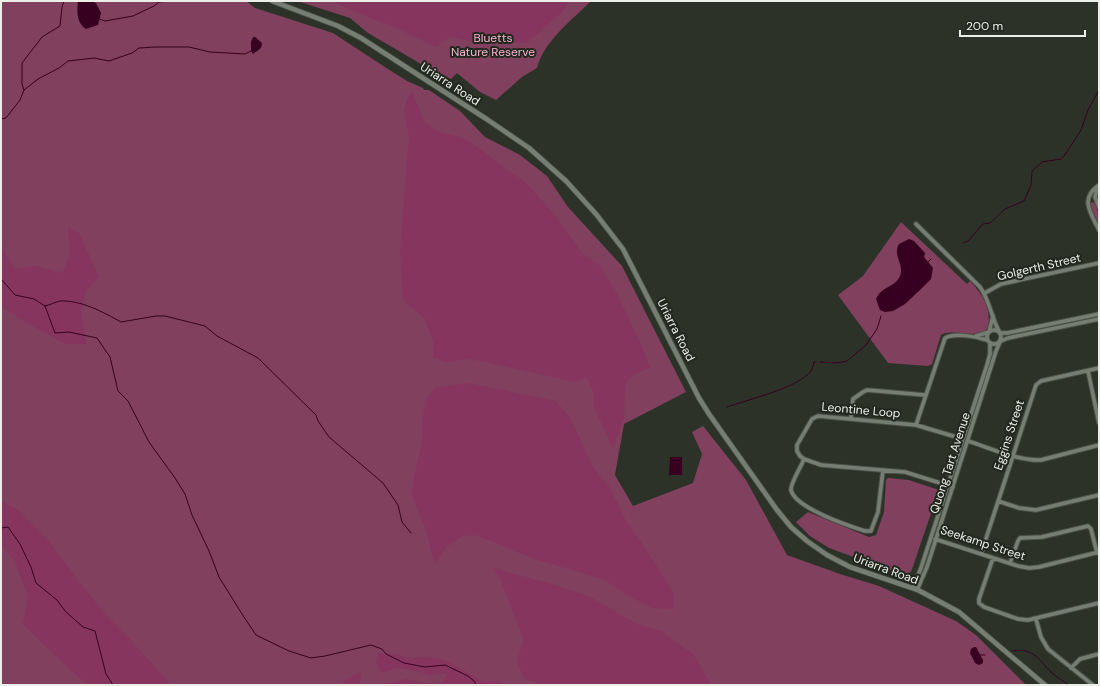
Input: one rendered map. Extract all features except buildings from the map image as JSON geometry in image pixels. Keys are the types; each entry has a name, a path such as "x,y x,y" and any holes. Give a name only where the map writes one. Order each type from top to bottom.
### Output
{"street":[{"name":"Uriarra Road","path":"272,1 338,26 362,38 524,144 566,181 596,214 623,249 699,398 752,476 791,527 807,542 850,567 915,589 959,612 1045,685"},
{"path":"1099,185 1096,192 1096,201 1099,208"},
{"path":"1099,185 1090,194 1088,203 1099,230"},
{"path":"1088,203 1091,199 1096,201"},
{"path":"916,224 975,281 985,293 1002,337 1000,341"},
{"name":"Golgerth Street","path":"985,293 1002,284 1099,263"},
{"path":"975,336 993,330 1007,333 1099,314"},
{"path":"989,341 987,335 993,316"},
{"path":"916,425 945,338 949,335 975,336 994,344 1008,338 1099,319"},
{"name":"Quong Tart Avenue","path":"915,589 987,365 990,354 989,341"},
{"name":"Quong Tart Avenue","path":"915,589 936,539 1000,341"},
{"name":"Eggins Street","path":"981,554 1038,382 1099,368"},
{"path":"1088,371 1099,423"},
{"path":"851,418 853,399 867,390 925,395"},
{"name":"Leontine Loop","path":"804,459 798,454 797,445 815,416 851,418 916,425 963,439"},
{"path":"968,441 1029,460 1041,460 1099,446"},
{"path":"883,470 878,512 871,531 865,531 813,511 802,503 792,492 791,487 804,459 821,465 883,470 905,472 952,487"},
{"path":"998,501 1019,508 1036,510 1099,495"},
{"path":"1010,564 1020,538 1042,537 1088,526 1091,529 1098,553"},
{"name":"Seekamp Street","path":"931,538 1021,567 1034,568 1098,553"},
{"path":"993,558 980,598 980,604 984,607 1025,620 1036,619 1099,603"},
{"path":"1036,619 1041,637 1051,652 1093,685"},
{"path":"1071,668 1080,659 1099,654"}],"green space":[{"path":"1,1 246,1 255,8 333,33 407,81 423,88 424,90 429,90 460,111 485,137 520,155 547,176 568,207 622,266 686,392 624,424 615,475 633,506 693,483 702,454 692,432 703,426 746,480 787,555 879,586 956,621 976,635 1026,685 1,685"},
{"name":"Bluetts Nature Reserve","path":"297,1 591,1 567,23 552,40 537,68 522,77 496,100 480,92 457,73 451,79 433,71 368,33 350,18"},
{"path":"1092,202 1095,203 1098,208 1099,227 1090,208 1090,204"},
{"path":"901,222 967,284 970,281 972,283 985,301 989,320 987,328 980,333 948,333 941,335 932,364 928,366 888,363 838,295 863,276"},
{"path":"888,478 909,480 939,490 911,572 903,575 829,548 810,536 796,522 808,512 869,537 876,535 884,512 886,480"}],"shaded area":[{"path":"78,1 90,1 96,3 101,13 98,25 86,29 80,23 77,8"},
{"path":"331,1 569,1 562,12 527,43 471,41 450,37 436,47 390,25"},
{"path":"253,37 262,43 261,48 253,54 251,51 251,42"},
{"path":"412,92 425,123 441,133 461,137 476,146 526,183 555,215 581,252 600,266 615,290 640,342 650,367 634,375 625,383 624,418 613,449 594,406 594,393 586,377 575,382 486,362 468,359 446,362 433,357 433,341 425,319 403,300 400,252 409,137 404,111 407,99"},
{"path":"68,228 79,233 99,277 86,291 81,311 86,344 65,344 22,320 1,306 1,241 4,252 15,269 37,266 63,273 70,253"},
{"path":"909,239 914,241 925,253 924,257 933,268 931,279 905,304 893,311 885,312 880,310 876,299 884,289 894,284 899,278 901,274 901,267 897,254 897,248 899,244"},
{"path":"468,383 556,401 570,418 593,467 610,488 625,519 673,592 674,609 652,608 627,595 603,579 534,559 476,535 463,536 446,547 435,564 426,530 412,495 414,477 422,443 425,401 435,388"},
{"path":"670,457 682,457 682,475 669,475"},
{"path":"1,500 19,511 45,537 103,612 129,638 171,685 88,685 68,668 23,624 28,597 15,561 1,545"},
{"path":"492,568 548,583 590,597 639,625 661,631 694,655 711,685 542,685 524,679 517,661 524,640 500,578"},
{"path":"976,647 983,660 983,663 979,665 975,663 970,653 971,649"},
{"path":"378,653 396,654 411,658 424,657 445,660 483,681 501,681 505,685 377,685 407,679 425,683 442,682 448,673 430,675 409,669 396,668 382,673 376,663"},
{"path":"360,672 361,679 358,685 340,685 351,677"}],"waterway":[{"path":"24,90 22,84 22,63 42,37 60,26 64,1"},
{"path":"99,19 105,21 133,16 159,2 170,1"},
{"path":"1,119 6,118 20,100 24,90 38,79 59,68 68,61 94,58 109,61 132,53 139,48 155,47 189,47 210,52 245,54 251,51"},
{"path":"963,243 968,241 983,224 990,223 1005,209 1024,201 1031,185 1032,171 1042,162 1061,159 1064,156 1081,130 1088,110 1099,90"},
{"path":"927,263 931,259"},
{"path":"1,279 15,295 34,299 45,306 55,333 69,332 97,338 110,357 118,391 128,401 149,442 185,494 192,515 209,551 219,577 256,635 289,651 311,658 371,645 382,649 386,654 404,663 425,667 445,665 468,676 475,682 475,685"},
{"path":"45,306 60,301 76,302 121,322 156,316 165,316 205,326 217,336 258,358 316,415 318,421 329,437 383,483 398,505 402,522 411,533"},
{"path":"820,362 836,363 847,361 866,345 877,329 881,316"},
{"path":"727,407 769,394 791,385 809,373 814,362 816,362"},
{"path":"1,528 8,527 20,544 31,567 36,583 57,600 65,611 83,627 95,631 106,674 113,685"},
{"path":"1012,651 1019,650 1030,652 1053,674 1069,685"},
{"path":"979,655 985,655"}]}
